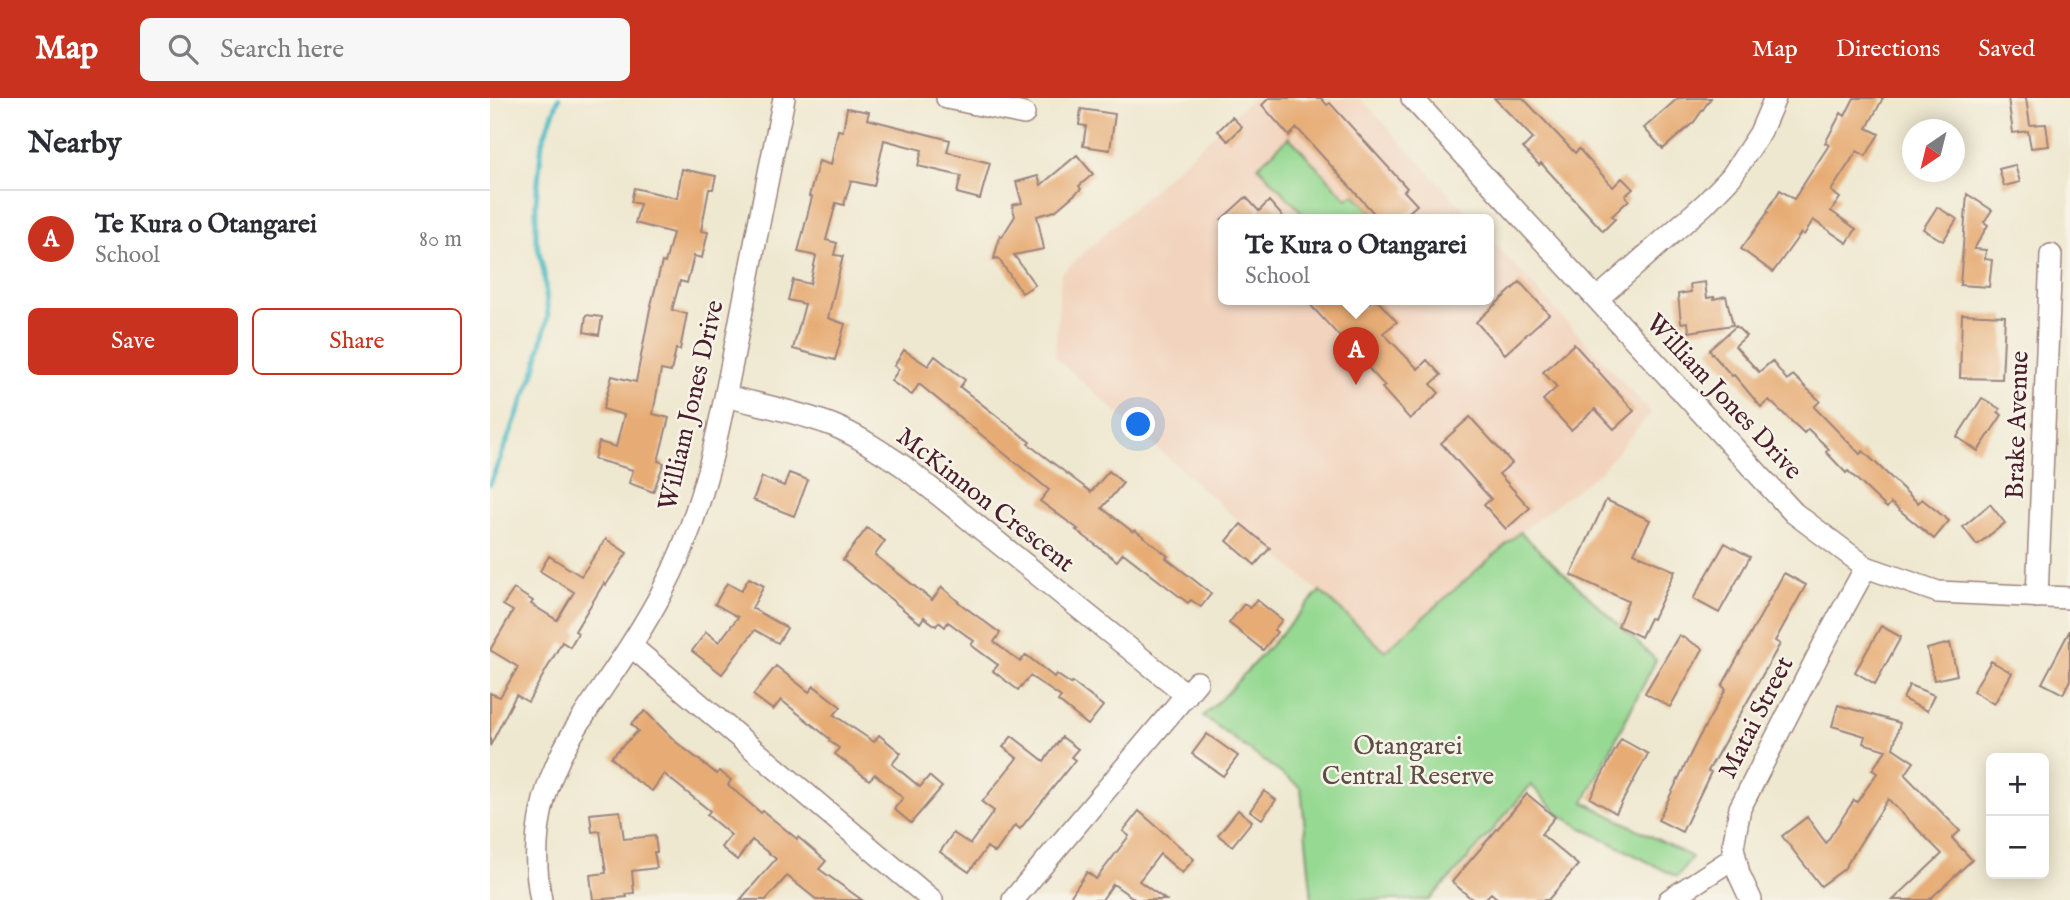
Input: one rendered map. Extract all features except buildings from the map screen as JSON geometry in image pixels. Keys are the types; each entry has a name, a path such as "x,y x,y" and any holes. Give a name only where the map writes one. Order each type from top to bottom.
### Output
{"street":[{"name":"William Jones Drive","path":"541,900 536,840 542,806 556,764 662,593 684,546 706,484 726,396 784,98"},
{"path":"947,98 1024,114"},
{"name":"William Jones Drive","path":"1412,98 1794,513 1866,566 1938,592 2070,598"},
{"path":"1597,299 1705,204 1731,177 1760,133 1774,98"},
{"name":"Brake Avenue","path":"2037,597 2051,255"},
{"name":"McKinnon Crescent","path":"726,396 832,426 870,444 903,466 1192,688 1013,900"},
{"name":"Matai Street","path":"1751,900 1739,874 1733,847 1740,808 1866,566"},
{"path":"631,646 932,900"},
{"path":"1669,900 1735,858"}],"shaded area":[{"path":"1253,98 1360,98 1467,214 1218,214 1218,305 1494,305 1494,243 1651,413 1601,471 1520,532 1385,651 1055,357 1061,274"}],"green space":[{"path":"1289,137 1347,199 1354,194 1373,214 1303,214 1258,166"},
{"name":"Otangarei Central Reserve","path":"1520,532 1656,660 1584,802 1692,857 1677,877 1560,815 1531,785 1429,900 1312,900 1301,788 1203,716 1320,591 1385,651"}],"waterway":[{"path":"490,484 535,370 548,316 544,273 536,238 536,201 542,142 559,98"}],"place":[{"name":"Te Kura o Otangarei","path":"1356,385"}]}
